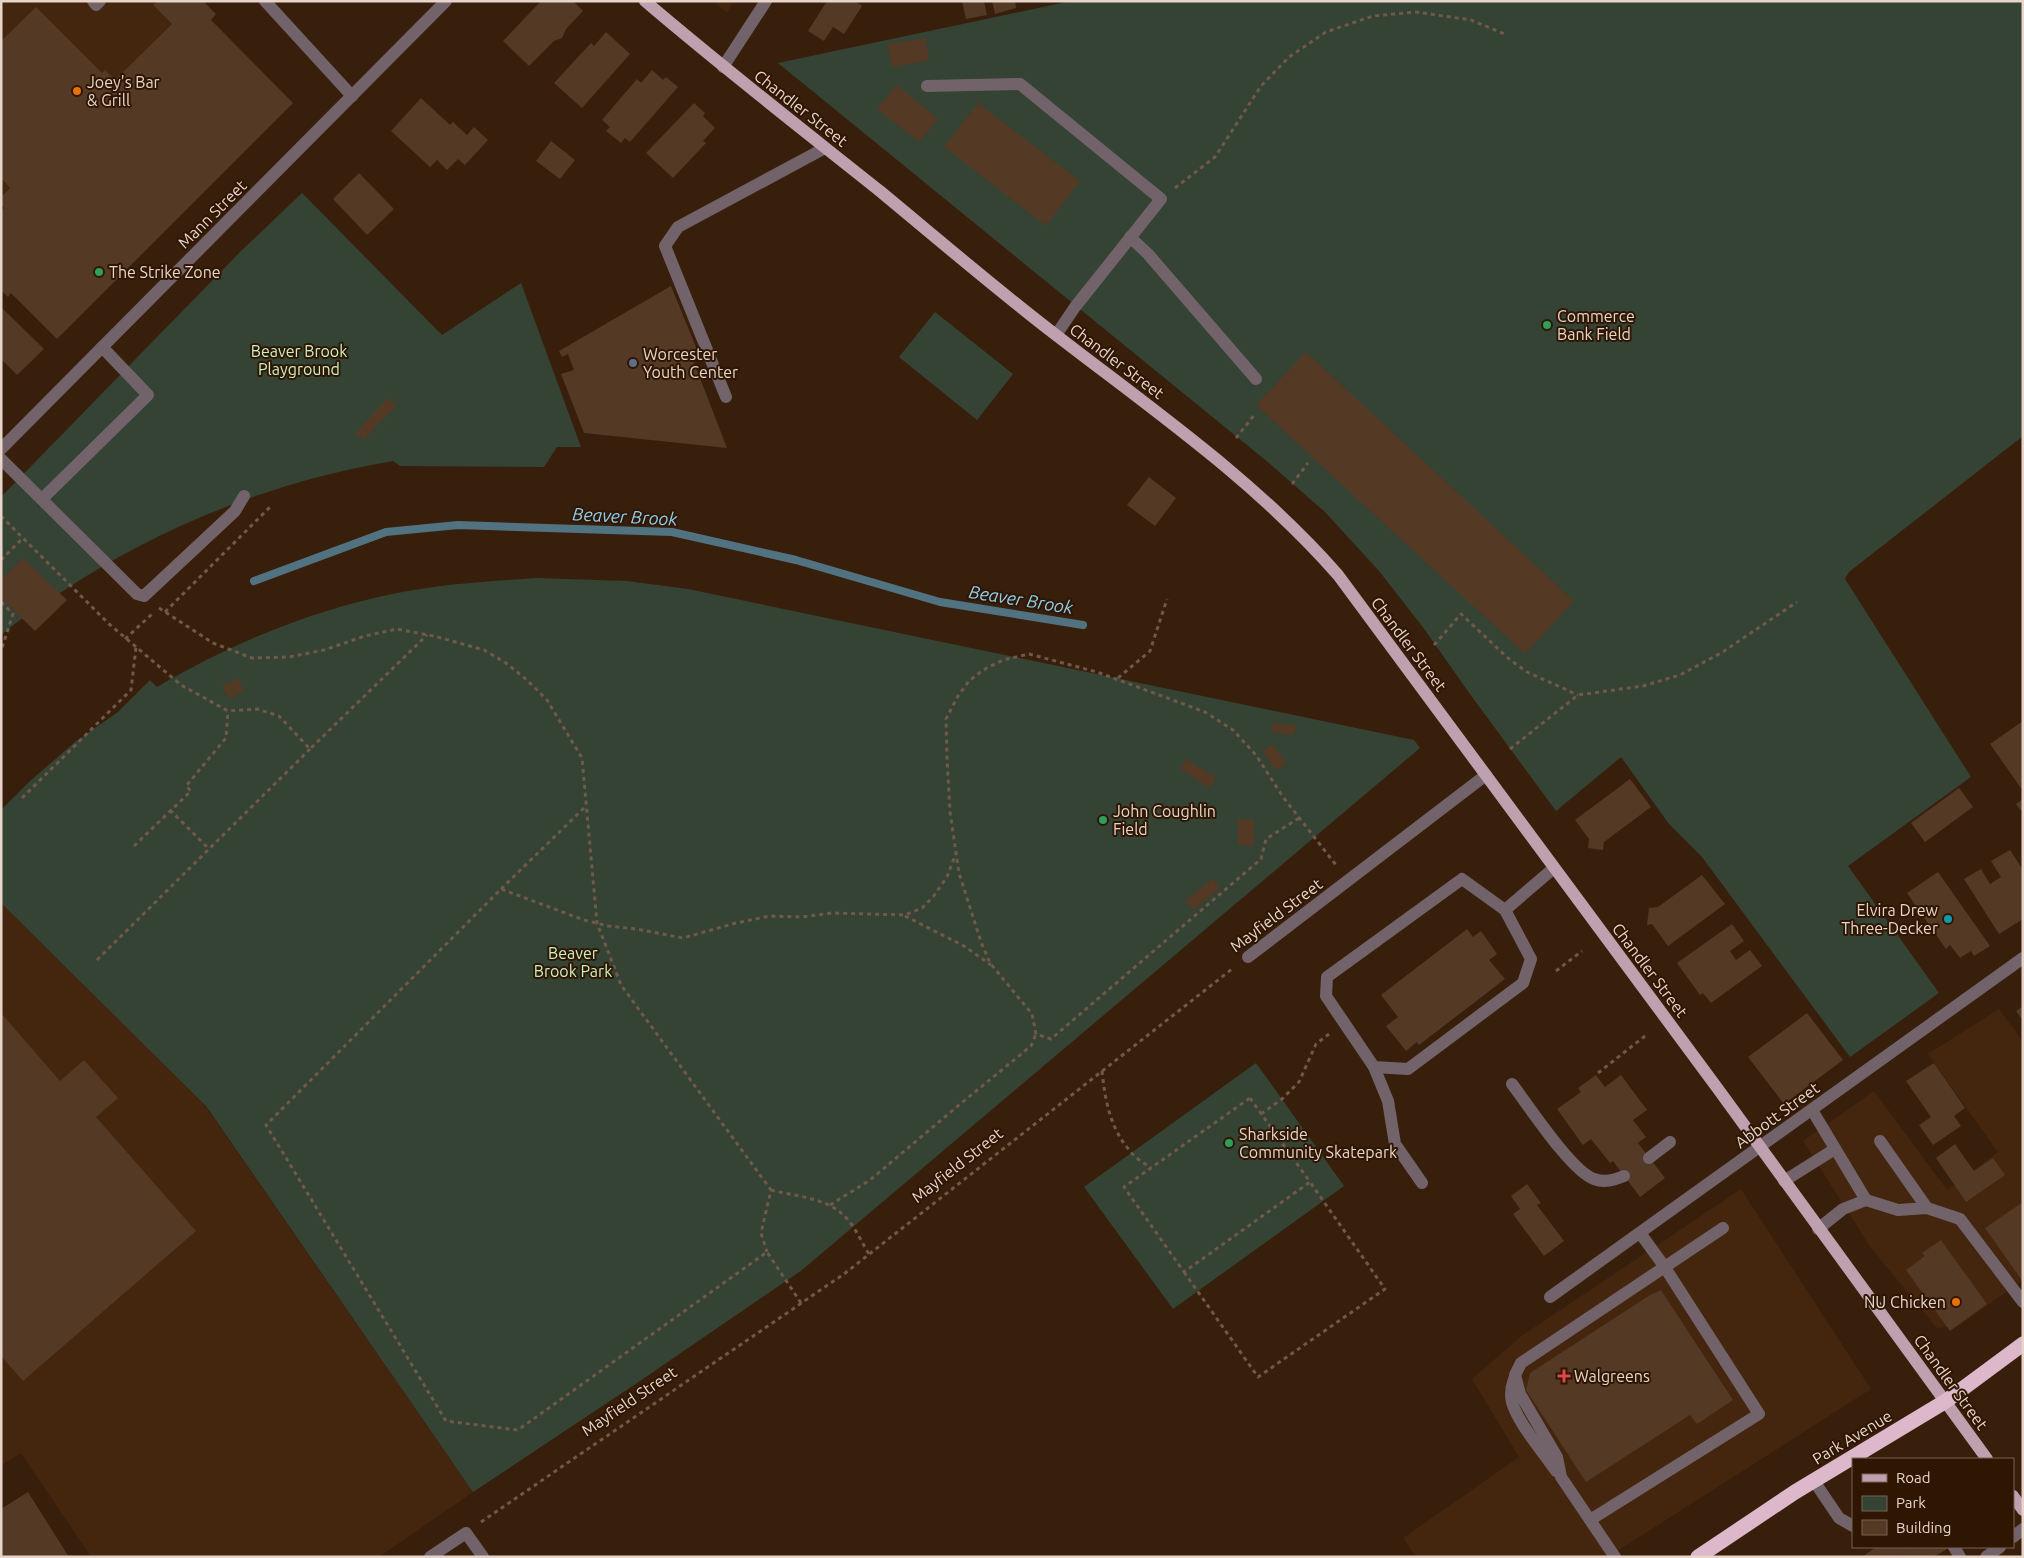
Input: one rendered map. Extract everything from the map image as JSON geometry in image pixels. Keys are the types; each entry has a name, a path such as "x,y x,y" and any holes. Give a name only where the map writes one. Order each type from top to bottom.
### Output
{"highway":[{"name":"Park Avenue","path":"1698,1557 1814,1481 1946,1401 2023,1344"}],"main road":[{"name":"Chandler Street","path":"645,1 723,67 1056,335 1138,397 1243,482 1317,551 1344,583 1486,775 1986,1458"},
{"path":"2014,1497 2023,1510"}],"street":[{"path":"92,1 96,5 100,1"},
{"path":"265,1 352,96"},
{"name":"Mann Street","path":"1,449 446,1"},
{"path":"723,67 766,1"},
{"path":"928,86 1020,84 1161,199 1056,335"},
{"path":"726,397 665,246 678,227 825,148"},
{"path":"1130,237 1148,254 1256,379"},
{"path":"42,499 148,395 102,347"},
{"path":"1,459 137,594 144,596 235,511 244,496"},
{"name":"Mayfield Street","path":"1248,957 1486,775"},
{"path":"1505,910 1554,868"},
{"path":"1374,1067 1408,1069 1523,983 1531,959 1505,910 1462,879 1327,977 1326,996 1374,1067 1388,1100 1395,1144 1422,1183"},
{"name":"Abbott Street","path":"1550,1297 2023,958"},
{"path":"1512,1084 1563,1152 1581,1172 1594,1179 1611,1181 1624,1176"},
{"path":"1812,1110 1866,1200"},
{"path":"1880,1141 1927,1208"},
{"path":"1649,1158 1670,1142"},
{"path":"1784,1181 1835,1148"},
{"path":"1818,1229 1842,1209 1866,1200 1898,1210 1927,1208 1960,1219 2023,1302"},
{"path":"1615,1557 1561,1478 1556,1457 1520,1394 1515,1374 1521,1362 1723,1228"},
{"path":"1590,1520 1759,1414 1664,1266 1640,1233"},
{"path":"1814,1481 1839,1518 1852,1525"},
{"path":"430,1557 466,1533 483,1557"}],"path":[{"path":"1161,199 1215,157 1261,86 1290,57 1326,32 1373,16 1416,12 1471,20 1507,35"},
{"path":"1236,438 1255,414"},
{"path":"1292,484 1308,464"},
{"path":"165,612 271,506"},
{"path":"1,516 125,639 136,646 181,685 228,711 257,709 279,716 310,749"},
{"path":"1,560 23,538"},
{"path":"1117,679 1150,652 1167,599"},
{"path":"1,602 14,614 2,648"},
{"path":"1510,749 1578,695 1643,686 1680,675 1721,653 1797,602"},
{"path":"125,639 160,607 213,643 252,658 289,658 324,650 365,636 398,629 427,634 484,650 506,663 527,680 547,700 582,758 597,923 621,986 771,1190 814,1199 830,1205 848,1220 869,1254"},
{"path":"1434,646 1462,614 1521,668 1578,695"},
{"path":"97,960 208,848 427,634"},
{"path":"22,798 131,690 136,646"},
{"path":"830,1205 870,1180 1031,1046 1036,1034 1032,1014 993,966 980,942 959,873 950,812 946,758 946,718 969,681 982,670 1003,660 1028,654 1117,679 1205,712 1233,730 1256,755 1283,797 1348,880"},
{"path":"134,846 191,791 186,786 226,738 228,711"},
{"path":"586,806 266,1125 446,1421 518,1430 767,1252"},
{"path":"170,810 208,848"},
{"path":"1036,1034 1051,1039 1261,859 1266,839 1299,818"},
{"path":"501,889 597,923 683,938 736,922 770,916 802,916 832,913 905,915 922,908 933,897 946,877 956,852"},
{"path":"905,915 964,946 993,966"},
{"path":"1556,971 1582,951"},
{"name":"Mayfield Street","path":"466,1533 844,1274 1248,957"},
{"path":"1261,1114 1282,1099 1299,1082 1316,1044 1344,1022"},
{"path":"1598,1073 1645,1036"},
{"path":"1102,1072 1110,1119 1131,1153 1151,1168"},
{"path":"1250,1098 1261,1114 1384,1289 1258,1377 1124,1188 1250,1098"},
{"path":"1184,1272 1310,1182"},
{"path":"771,1190 761,1233 767,1252 801,1303"}],"shaded area":[{"path":"1,1 157,1 153,5 172,24 1,197"},
{"path":"713,1 734,1 727,13"},
{"path":"1,903 192,1087 473,1492 379,1557 91,1557 21,1453 1,1466"},
{"path":"1999,1009 2023,1042 2023,1280 1960,1325 1937,1328 1871,1248 1803,1141 1874,1091 1947,1190 1998,1152 1928,1054"},
{"path":"1741,1189 1871,1389 1608,1557 1416,1557 1403,1538 1519,1457 1472,1379 1520,1337"}],"green space":[{"path":"1071,1 2023,1 2023,436 1849,572 1845,579 1971,777 1848,866 1939,993 1850,1057 1702,857 1669,824 1621,757 1556,811 1425,630 1379,571 1325,512 1269,463 778,63"},
{"name":"Beaver Brook Playground","path":"302,193 442,335 521,283 581,447 557,447 544,467 400,466 393,461 306,480 221,509 180,526 140,546 101,567 63,591 1,635 1,497 241,251"},
{"path":"935,312 1013,374 977,420 899,357"},
{"name":"Beaver Brook Park","path":"537,578 627,581 688,589 1414,740 1420,748 802,1270 473,1492 206,1106 1,903 1,810 29,782 75,742 118,712 150,680 157,687 243,642 303,619 365,600 432,587"},
{"name":"Sharkside Community Skatepark","path":"1256,1063 1344,1186 1173,1309 1084,1187"}],"building":[{"path":"157,1 207,1 205,3 216,14 211,20 293,103 57,339 11,293 8,297 1,290 1,210 4,208 1,205 1,197 10,188 1,178 1,41 36,7 102,73 105,70 115,80 172,24 153,5"},
{"path":"541,1 573,1 583,11 566,29 562,38 554,41 529,66 503,41"},
{"path":"827,1 855,1 862,6 844,34 833,27 824,41 808,31"},
{"path":"962,1 984,1 987,15 966,19"},
{"path":"992,1 1015,1 1016,8 995,14"},
{"path":"606,32 630,54 582,108 554,83 591,43 594,46"},
{"path":"925,38 929,60 892,67 888,44"},
{"path":"652,70 663,80 666,77 678,87 630,142 625,138 621,143 606,131 610,127 602,120 637,79 641,83"},
{"path":"897,85 938,119 919,142 877,109"},
{"path":"421,98 450,125 453,122 467,135 474,127 488,140 465,165 458,159 447,170 437,160 430,167 391,131"},
{"path":"694,103 705,113 703,116 715,128 703,141 706,143 673,178 646,153"},
{"path":"978,103 1080,181 1046,226 944,147"},
{"path":"551,141 575,160 560,179 536,161"},
{"path":"359,173 394,209 367,235 333,199"},
{"name":"Worcester Youth Center","path":"671,286 698,352 691,355 727,448 584,433 561,374 574,370 568,354 562,357 559,351"},
{"path":"1,307 44,349 17,375 1,359"},
{"path":"1306,352 1574,601 1525,654 1256,405"},
{"path":"388,398 396,406 363,440 355,433"},
{"path":"1149,477 1176,498 1155,526 1127,505"},
{"path":"23,558 67,600 35,631 1,598 1,580"},
{"path":"238,678 244,691 229,699 222,686"},
{"path":"2023,721 2023,791 1990,744"},
{"path":"1273,723 1296,725 1294,735 1272,732"},
{"path":"1273,744 1286,764 1275,770 1263,751"},
{"path":"1186,759 1216,778 1210,788 1180,769"},
{"path":"1630,779 1651,807 1604,842 1603,850 1588,848 1589,839 1575,820"},
{"path":"1959,788 1973,807 1925,842 1911,823"},
{"path":"2023,799 2023,813 2016,804"},
{"path":"1238,819 1254,819 1254,846 1238,845"},
{"path":"2010,850 2023,870 2023,919 1999,934 1964,879 1981,869 1990,884 2001,877 1991,861"},
{"name":"Elvira Drew Three-Decker","path":"1938,872 1990,946 1974,956 1971,951 1960,958 1950,945 1946,949 1907,893"},
{"path":"1702,875 1725,904 1668,946 1652,924 1647,925 1649,908 1658,907"},
{"path":"1213,878 1220,888 1193,910 1185,901"},
{"path":"1732,924 1744,941 1730,951 1736,960 1750,950 1762,966 1711,1003 1703,993 1700,995 1677,963"},
{"path":"1467,929 1473,937 1481,931 1497,954 1489,960 1505,979 1419,1045 1417,1042 1406,1051 1386,1026 1398,1017 1381,995"},
{"path":"2023,1006 2023,1021 2016,1011"},
{"path":"1,1013 60,1081 84,1060 118,1098 96,1117 196,1231 23,1381 1,1356"},
{"path":"1807,1013 1843,1060 1784,1104 1748,1057"},
{"path":"1934,1063 1965,1108 1954,1116 1961,1126 1933,1145 1919,1125 1931,1117 1906,1081"},
{"path":"1596,1075 1605,1087 1621,1075 1647,1110 1633,1120 1646,1137 1638,1143 1665,1178 1640,1197 1613,1161 1610,1163 1591,1139 1583,1145 1557,1109 1581,1092 1578,1088"},
{"path":"1955,1144 1974,1171 1993,1158 2005,1175 1966,1202 1936,1158"},
{"path":"1527,1184 1541,1203 1537,1205 1564,1241 1544,1256 1513,1214 1520,1209 1511,1196"},
{"path":"2023,1202 2023,1282 1985,1228"},
{"path":"1941,1240 1987,1304 1950,1331 1906,1270 1925,1256 1922,1253"},
{"name":"Walgreens","path":"1661,1290 1733,1400 1697,1424 1690,1415 1586,1482 1526,1390 1530,1373 1650,1295"},
{"path":"28,1492 69,1557 1,1557 1,1509"},
{"path":"1875,1548 1948,1548 1934,1557 1862,1557"}],"waterway":[{"name":"Beaver Brook","path":"254,581 386,532 458,525 672,532 796,560 940,602 1083,625"}],"tunnel":[{"path":"1624,1176 1649,1158"},
{"path":"1906,1548 1912,1557"}],"place":[{"name":"Joey's Bar & Grill","path":"77,91"},
{"name":"The Strike Zone","path":"99,272"},
{"name":"Commerce Bank Field","path":"1547,325"},
{"name":"Worcester Youth Center","path":"633,363"},
{"name":"John Coughlin Field","path":"1103,820"},
{"name":"Elvira Drew Three-Decker","path":"1948,919"},
{"name":"Sharkside Community Skatepark","path":"1229,1143"},
{"name":"NU Chicken","path":"1956,1302"},
{"name":"Walgreens","path":"1564,1376"}]}
